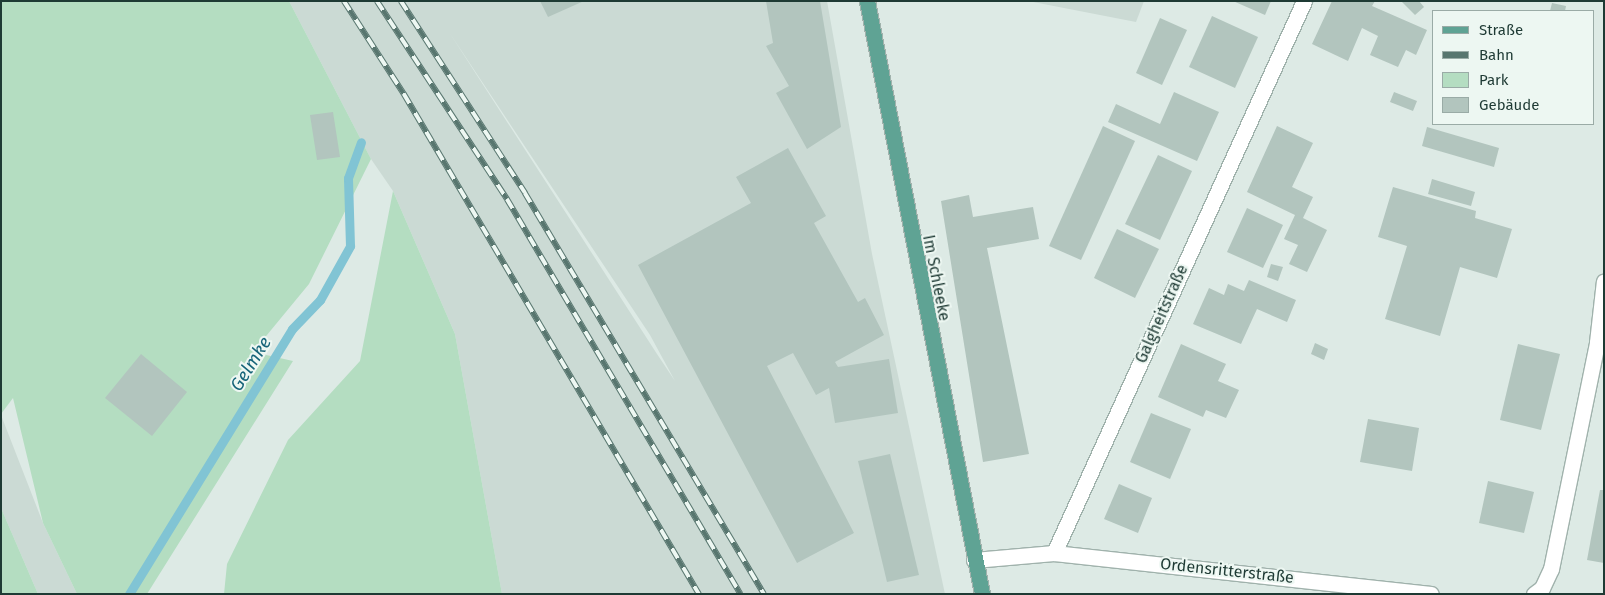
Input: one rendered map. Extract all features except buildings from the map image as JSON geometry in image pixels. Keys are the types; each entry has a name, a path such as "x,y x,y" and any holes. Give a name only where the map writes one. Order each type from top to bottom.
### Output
{"main road":[{"name":"Im Schleeke","path":"867,1 982,594"}],"street":[{"name":"Galgheitstraße","path":"1054,554 1304,1"},
{"path":"1534,594 1542,588 1551,569 1600,343 1604,281"},
{"path":"974,560 1054,554"},
{"name":"Ordensritterstraße","path":"1054,554 1431,594"}],"shaded area":[{"path":"289,1 827,1 872,254 945,594 502,594 455,334 393,191 371,159","holes":["449,32 650,335 675,381"]},
{"path":"1028,1 1144,1 1136,22"},
{"path":"1,415 43,523 77,594 38,594 1,508"}],"green space":[{"path":"1,1 289,1 371,159 309,284 253,352 293,361 147,594 77,594 43,523 13,398 1,414"},
{"path":"393,191 455,334 502,594 224,594 227,564 288,440 360,361"},
{"path":"1,508 38,594 1,594"}],"waterway":[{"name":"Gelmke","path":"129,594 292,329 320,300 350,246 348,178 361,142"}],"railway":[{"path":"344,1 404,94 699,594"},
{"path":"377,1 507,199 741,594"},
{"path":"401,1 525,193 764,594"}]}
